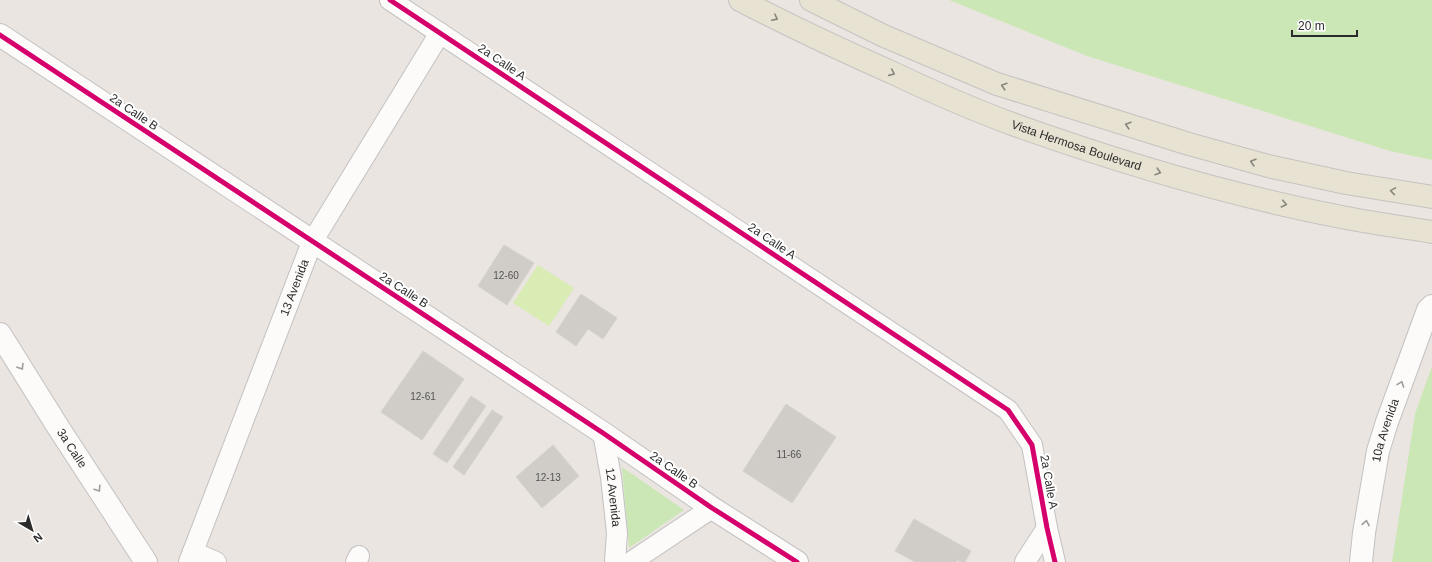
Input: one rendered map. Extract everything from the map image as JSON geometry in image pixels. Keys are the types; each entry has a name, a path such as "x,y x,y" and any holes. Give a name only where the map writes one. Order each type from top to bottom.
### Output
{"main road":[{"name":"Vista Hermosa Boulevard","path":"740,0 846,52 919,85 998,118 1046,135 1174,176 1268,201 1362,221 1432,232"},
{"path":"811,0 884,36 996,84 1190,144 1268,166 1346,183 1432,197"}],"street":[{"name":"2a Calle A","path":"390,0 1008,410 1032,445 1047,528 1055,562"},
{"name":"13 Avenida","path":"191,557 312,242 440,33"},
{"name":"2a Calle B","path":"0,35 603,433 712,508 797,562"},
{"name":"10a Avenida","path":"1361,562 1364,533 1378,451 1387,422 1428,310 1432,306"},
{"name":"3a Calle","path":"0,334 58,427 146,562"},
{"name":"12 Avenida","path":"603,433 611,477 617,533 615,562"},
{"path":"630,562 712,508"},
{"path":"1025,562 1047,528"},
{"path":"191,557 216,562"}],"green space":[{"path":"949,0 1432,0 1432,160 1390,151 1087,56"},
{"path":"538,265 574,288 549,326 513,303"},
{"path":"1432,366 1432,562 1392,562 1415,414"},
{"path":"622,467 684,510 629,548"}],"building":[{"path":"504,245 534,263 507,305 478,286"},
{"path":"581,294 617,318 603,339 588,329 576,346 556,332"},
{"path":"423,351 464,379 422,440 381,412"},
{"path":"471,396 486,406 447,463 433,454"},
{"path":"786,404 836,437 792,503 743,471"},
{"path":"492,410 503,417 464,475 453,467"},
{"path":"553,445 579,476 542,508 516,477"},
{"path":"914,519 971,551 965,562 957,560 956,562 915,562 895,551"}],"cycle path":[{"path":"390,0 1008,410 1032,445 1047,528 1055,562"},
{"path":"0,35 603,433 712,508 797,562"}]}
